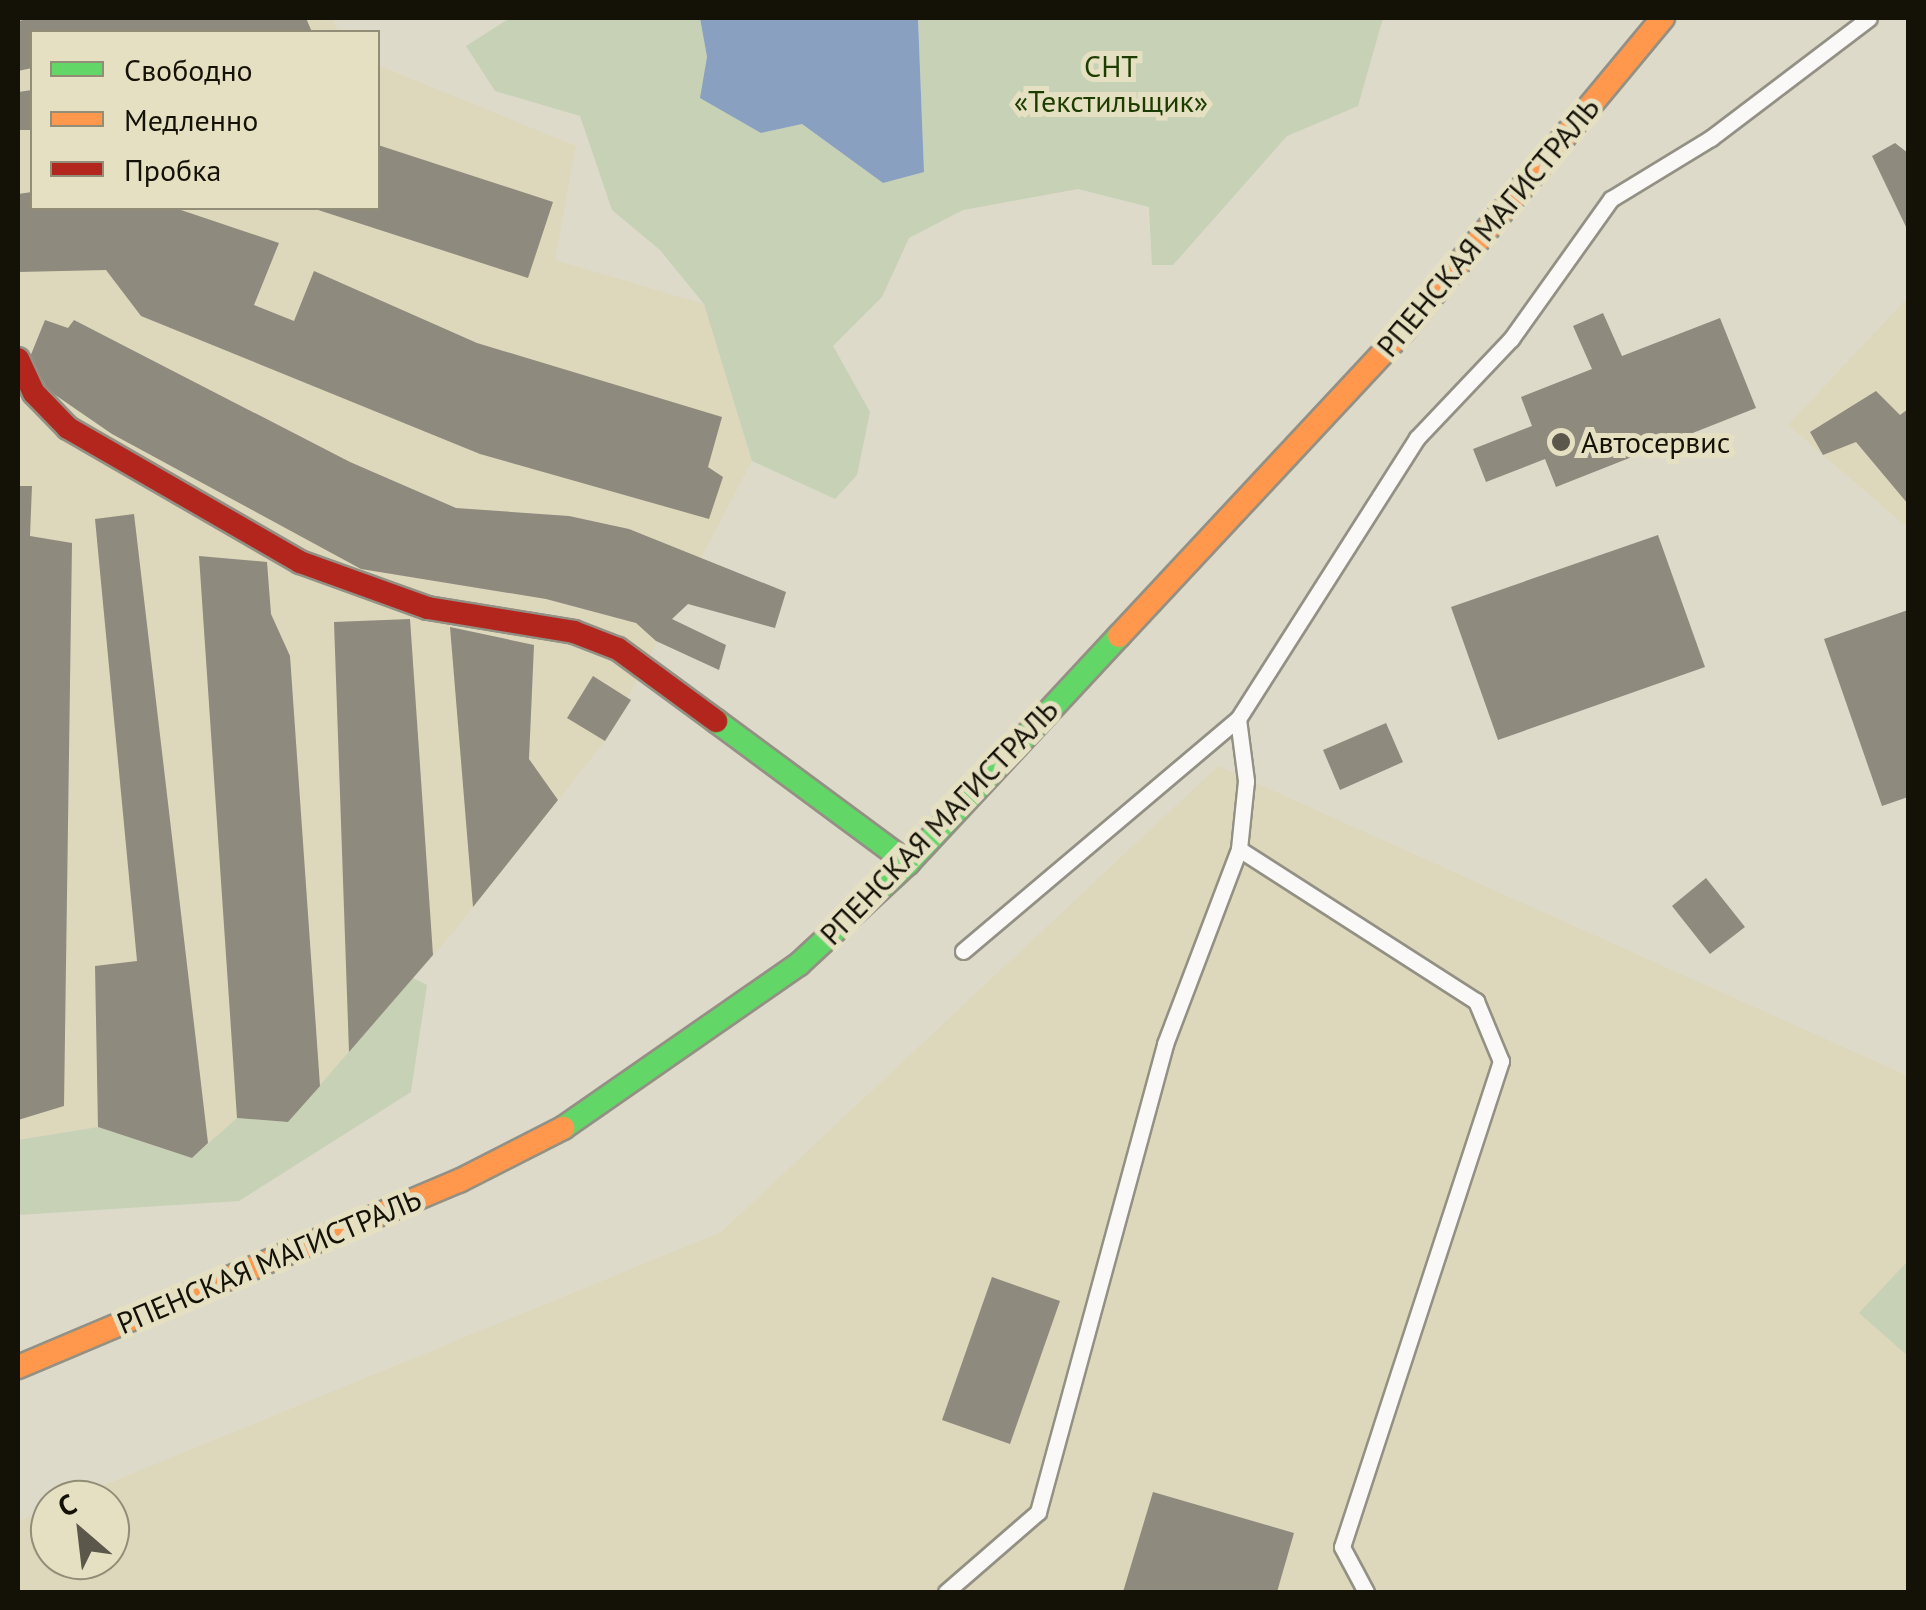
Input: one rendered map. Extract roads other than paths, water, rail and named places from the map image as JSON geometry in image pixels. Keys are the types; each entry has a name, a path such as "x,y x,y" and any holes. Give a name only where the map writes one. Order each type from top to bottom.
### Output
{"main road":[{"name":"РПЕНСКАЯ МАГИСТРАЛЬ","path":"18,1367 459,1180 593,1112 799,964 908,863 1403,330 1663,18"},
{"path":"18,359 34,393 68,428 300,562 428,608 574,632 618,650 908,863"}],"lane":[{"path":"963,950 1238,719 1417,438 1511,339 1612,199 1711,138 1868,18"},
{"path":"946,1592 1038,1512 1165,1044 1239,848 1246,781 1238,719"},
{"path":"1239,848 1476,1001 1501,1062 1342,1547 1366,1592"}],"water":[{"path":"700,18 918,18 924,172 883,183 802,124 761,133 700,98 707,57"}],"place":[{"name":"Автосервис","path":"1561,442"}],"park label":[{"name":"СНТ «Текстильщик»","path":"1111,83"}]}
